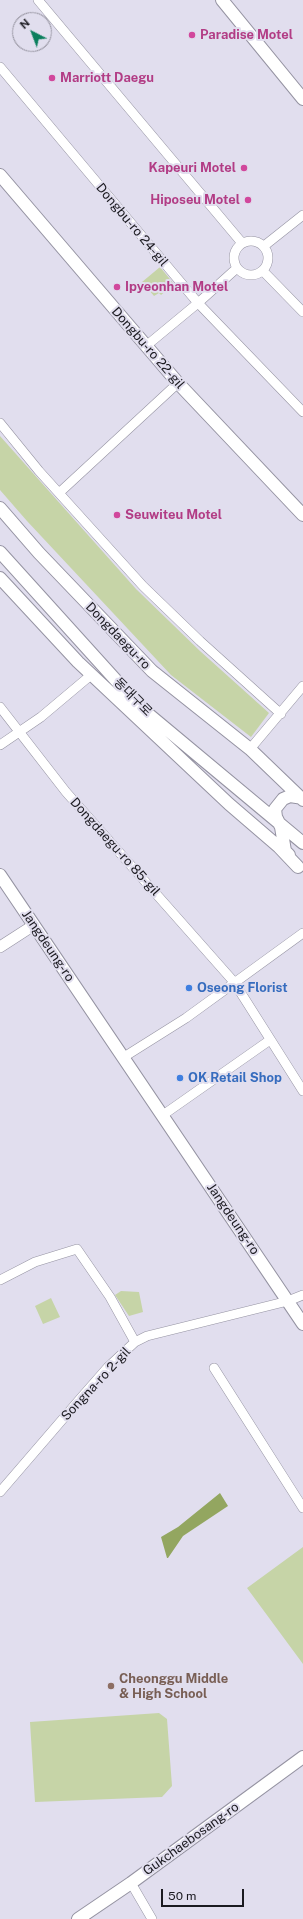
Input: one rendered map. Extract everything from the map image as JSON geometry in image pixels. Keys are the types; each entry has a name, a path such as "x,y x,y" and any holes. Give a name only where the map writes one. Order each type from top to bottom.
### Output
{"main road":[{"path":"222,0 303,99"},
{"name":"Dongbu-ro 22-gil","path":"0,175 178,383 303,515"},
{"name":"Dongdaegu-ro","path":"0,508 39,553 152,672 250,750 302,798"},
{"name":"동대구로","path":"0,552 141,708 282,827"},
{"path":"0,578 91,675 229,804 279,847 301,869"},
{"path":"301,869 285,851 282,827 276,816 275,809 283,799 290,796 302,798"},
{"path":"282,827 303,843"},
{"name":"Jangdeung-ro","path":"0,875 303,1324"},
{"name":"Gukchaebosang-ro","path":"78,1919 131,1884 303,1757"}],"street":[{"path":"38,0 242,243"},
{"name":"Dongbu-ro 24-gil","path":"0,67 198,303 303,412"},
{"path":"264,246 303,215"},
{"path":"253,240 264,246 267,250 268,260 263,271 250,276 236,268 234,258 235,252 242,243 253,240"},
{"path":"146,346 198,303 236,268"},
{"path":"263,271 303,312"},
{"path":"59,493 178,383"},
{"path":"0,423 59,493 143,586 200,641 281,714"},
{"path":"0,745 41,717 91,675"},
{"path":"250,750 303,686"},
{"name":"Dongdaegu-ro 85-gil","path":"0,707 66,792 234,982 270,1040"},
{"path":"0,947 34,924"},
{"path":"124,1057 186,1018 303,933"},
{"path":"163,1115 270,1040 303,1091"},
{"path":"0,1280 35,1262 77,1249 110,1297 135,1342"},
{"name":"Songna-ro 2-gil","path":"0,1492 89,1388 108,1367 135,1342 146,1336 288,1301 303,1295"},
{"path":"214,1368 303,1508"},
{"path":"131,1884 152,1919"}],"green space":[{"path":"160,267 174,284 161,295 159,293 154,296 142,282"},
{"path":"0,436 136,589 200,651 269,713 251,737 171,675 27,521 0,490"},
{"path":"121,1291 139,1292 143,1312 129,1316 115,1295"},
{"path":"51,1298 60,1317 43,1324 35,1306"},
{"path":"220,1493 228,1506 183,1536 167,1558 161,1537 178,1527"},
{"path":"303,1547 303,1664 247,1588"},
{"path":"159,1713 167,1719 172,1786 162,1797 35,1802 30,1722"}],"place":[{"name":"Paradise Motel","path":"192,35"},
{"name":"Marriott Daegu","path":"52,78"},
{"name":"Kapeuri Motel","path":"244,168"},
{"name":"Hiposeu Motel","path":"248,200"},
{"name":"Ipyeonhan Motel","path":"117,287"},
{"name":"Seuwiteu Motel","path":"117,515"},
{"name":"Oseong Florist","path":"189,988"},
{"name":"OK Retail Shop","path":"180,1078"},
{"name":"Cheonggu Middle & High School","path":"111,1686"}]}
